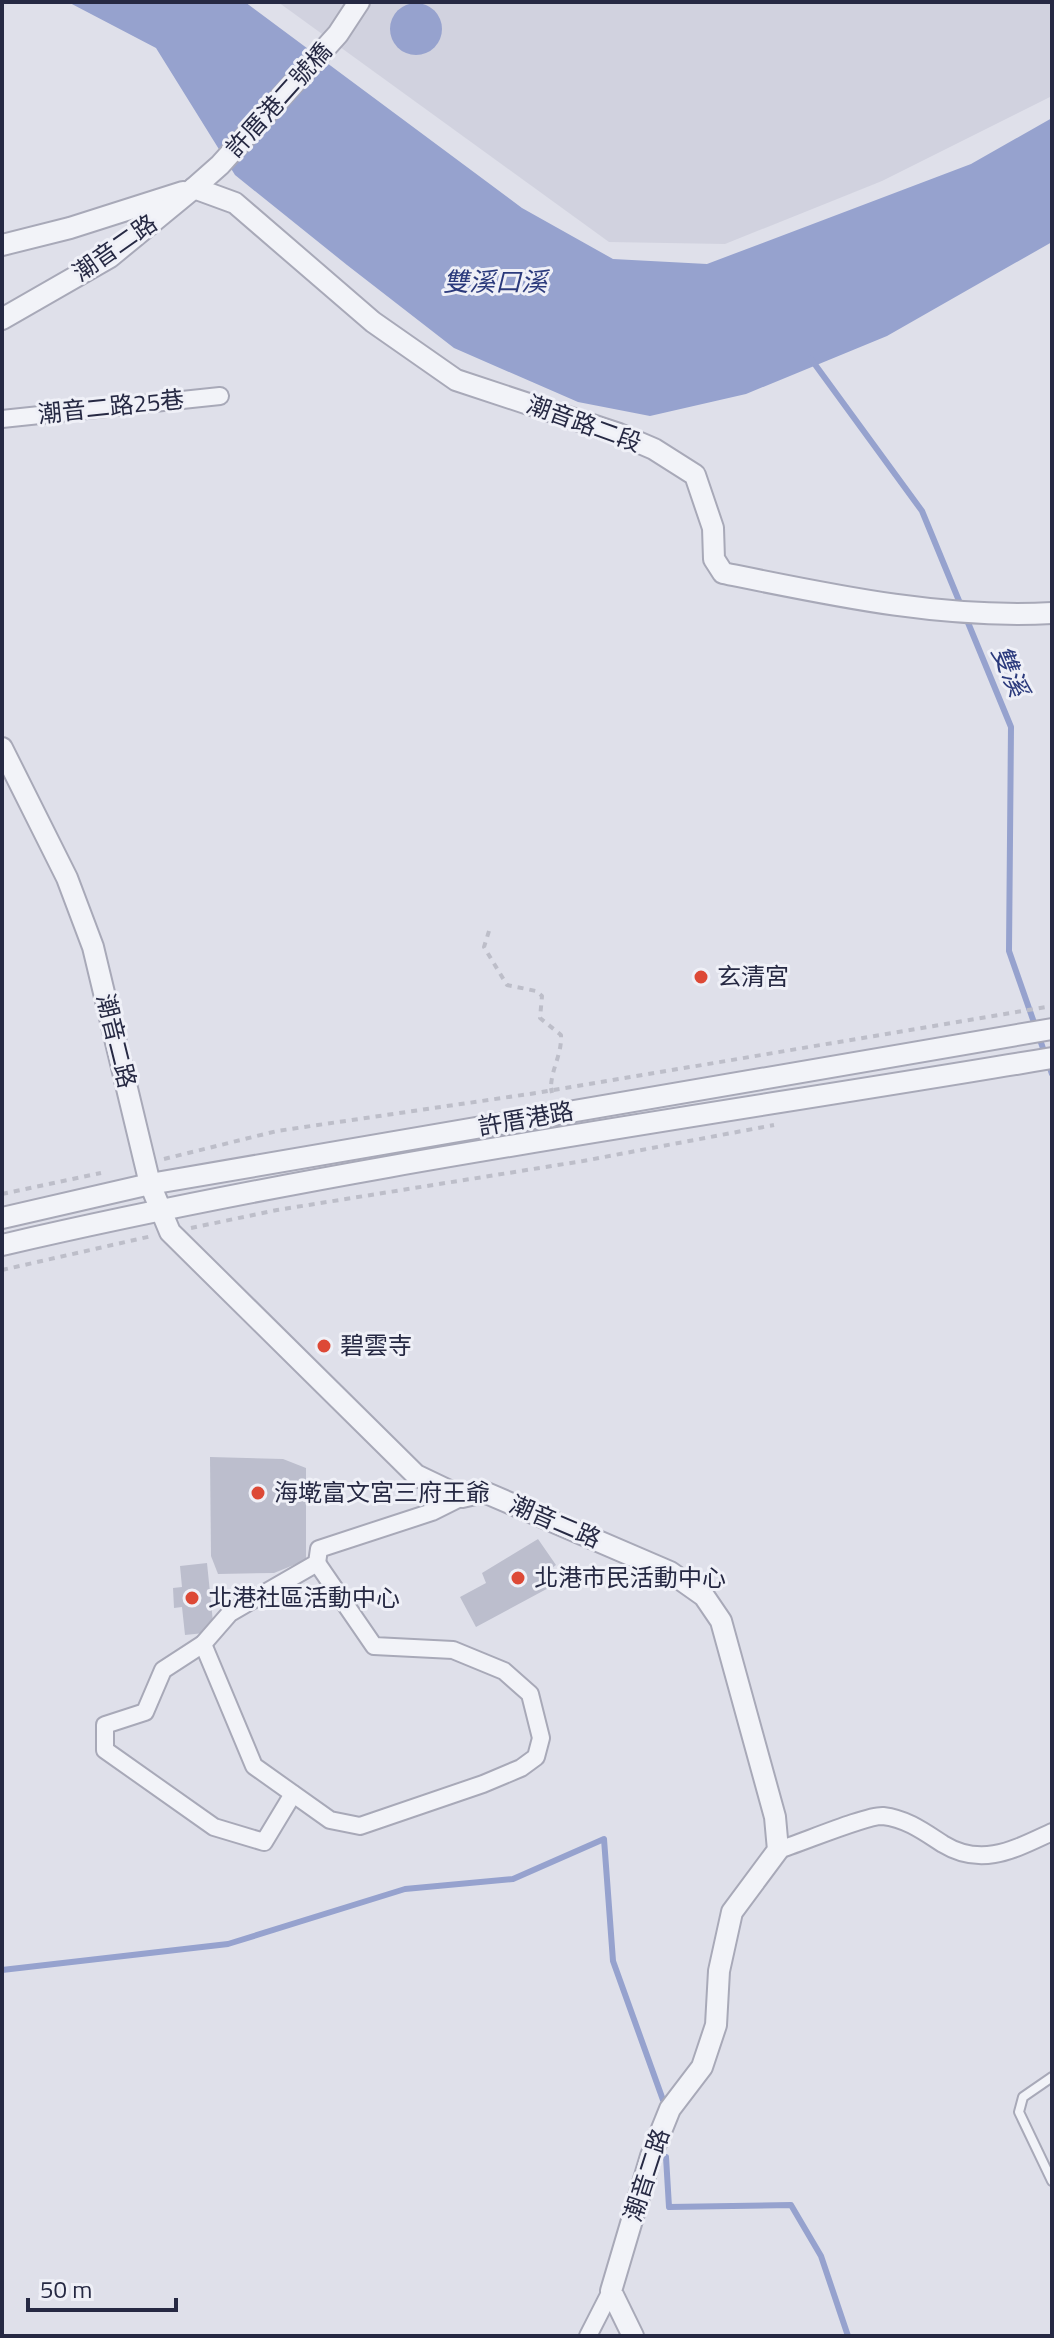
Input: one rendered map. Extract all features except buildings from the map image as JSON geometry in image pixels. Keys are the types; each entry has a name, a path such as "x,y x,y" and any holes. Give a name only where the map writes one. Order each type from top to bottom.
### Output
{"street":[{"name":"許厝港二號橋","path":"220,165 338,34 359,2"},
{"name":"潮音二路","path":"2,319 110,257 220,165"},
{"path":"2,245 70,228 194,188"},
{"name":"潮音路二段","path":"194,188 235,203 373,322 456,380 619,434 654,449 695,475 705,495 713,528 714,559 723,573 818,595 871,599 935,611 1020,615 1052,613"},
{"name":"潮音二路25巷","path":"2,419 220,396"},
{"name":"潮音二路","path":"2,748 67,878 93,947 150,1184 157,1209 170,1232 416,1475 462,1497 484,1492 670,1572 704,1596 721,1621 775,1817 778,1850 732,1912 719,1971 716,2025 702,2067 670,2109 651,2156 611,2291"},
{"name":"許厝港路","path":"2,1218 150,1184 1051,1029"},
{"name":"許厝港路","path":"2,1245 157,1209 397,1164 1043,1060"},
{"path":"203,1644 254,1766 330,1820 360,1826 435,1803 521,1768 536,1757 541,1738 530,1694 504,1671 453,1650 374,1646 317,1563 319,1549 432,1512 462,1497"},
{"path":"293,1794 264,1842 214,1827 105,1750 105,1725 145,1712 163,1670 203,1644 230,1613 317,1563"},
{"path":"778,1850 880,1816 917,1825 964,1855 981,1857 1007,1853 1052,1832"},
{"path":"588,2336 611,2291"},
{"path":"611,2291 633,2336"}],"lane":[{"path":"1052,2077 1023,2097 1019,2112 1052,2181"}],"path":[{"path":"489,931 484,947 507,985 536,991 542,996 540,1018 561,1035 561,1052 551,1075 552,1090"},
{"path":"145,1163 277,1131 536,1093 1050,1006"},
{"path":"2,1270 277,1210 583,1161 779,1124"},
{"path":"2,1194 102,1173"}],"shaded area":[{"path":"278,2 1052,2 1052,96 882,181 725,244 609,242"}],"water":[{"name":"雙溪口溪","path":"68,2 245,2 522,208 613,259 707,264 971,164 1052,118 1052,242 887,336 746,394 650,416 578,402 454,348 347,265 235,175 156,48"},
{"path":"416,3 435,10 442,29 435,48 416,55 397,48 390,29 397,10"}],"waterway":[{"name":"雙溪","path":"811,359 922,511 1011,727 1009,951 1052,1074"},
{"path":"2,1970 228,1944 405,1889 513,1879 604,1839 613,1961 663,2100"},
{"path":"666,2157 669,2207 791,2205 821,2256 848,2336"}],"place":[{"name":"玄清宮","path":"701,977"},
{"name":"碧雲寺","path":"324,1346"},
{"name":"海墘富文宮三府王爺","path":"258,1493"},
{"name":"北港市民活動中心","path":"518,1578"},
{"name":"北港社區活動中心","path":"192,1598"}]}
